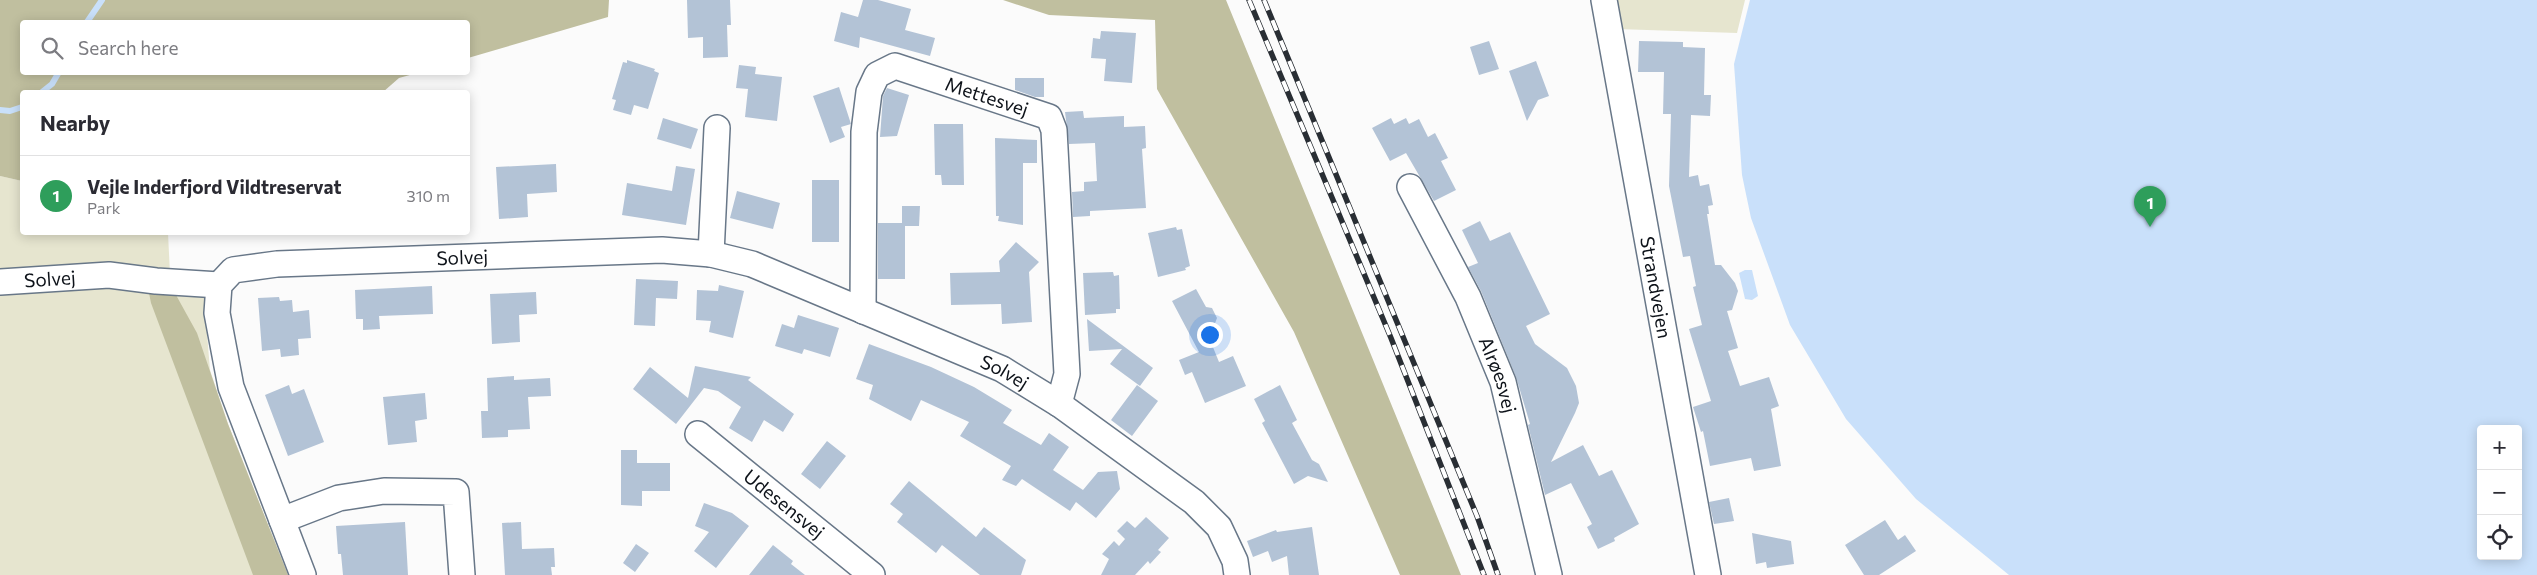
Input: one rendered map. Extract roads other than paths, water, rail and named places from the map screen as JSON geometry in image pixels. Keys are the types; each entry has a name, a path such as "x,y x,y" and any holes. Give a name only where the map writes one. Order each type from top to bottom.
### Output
{"street":[{"name":"Strandvejen","path":"1604,0 1708,575"},
{"name":"Mettesvej","path":"863,311 864,132 869,92 877,75 895,66 1049,117 1054,130 1067,374 1059,404"},
{"path":"711,254 717,128"},
{"name":"Alrøesvej","path":"1410,187 1468,298 1503,382 1549,575"},
{"name":"Solvej","path":"0,282 109,275 156,281 219,285 233,270 277,264 662,250 711,254 752,264 1002,369 1059,404 1194,502 1219,527 1235,561 1237,575"},
{"path":"219,285 217,313 230,387 303,575"},
{"name":"Udesensvej","path":"698,434 872,575"},
{"path":"282,520 339,498 384,491 456,492 462,575"}],"water":[{"path":"1750,0 2537,0 2537,575 2009,575 1916,499 1846,419 1790,325 1751,218 1742,175 1734,64"},
{"path":"1745,270 1752,270 1758,296 1752,300 1745,299 1739,273"}],"waterway":[{"path":"88,20 102,0"},
{"path":"44,90 52,84 57,75"},
{"path":"0,110 10,111 20,108"}],"railway":[{"path":"1249,0 1391,338 1484,575"},
{"path":"1264,0 1477,516 1498,575"}],"place":[{"name":"Vejle Inderfjord Vildtreservat","path":"2150,227"}]}
